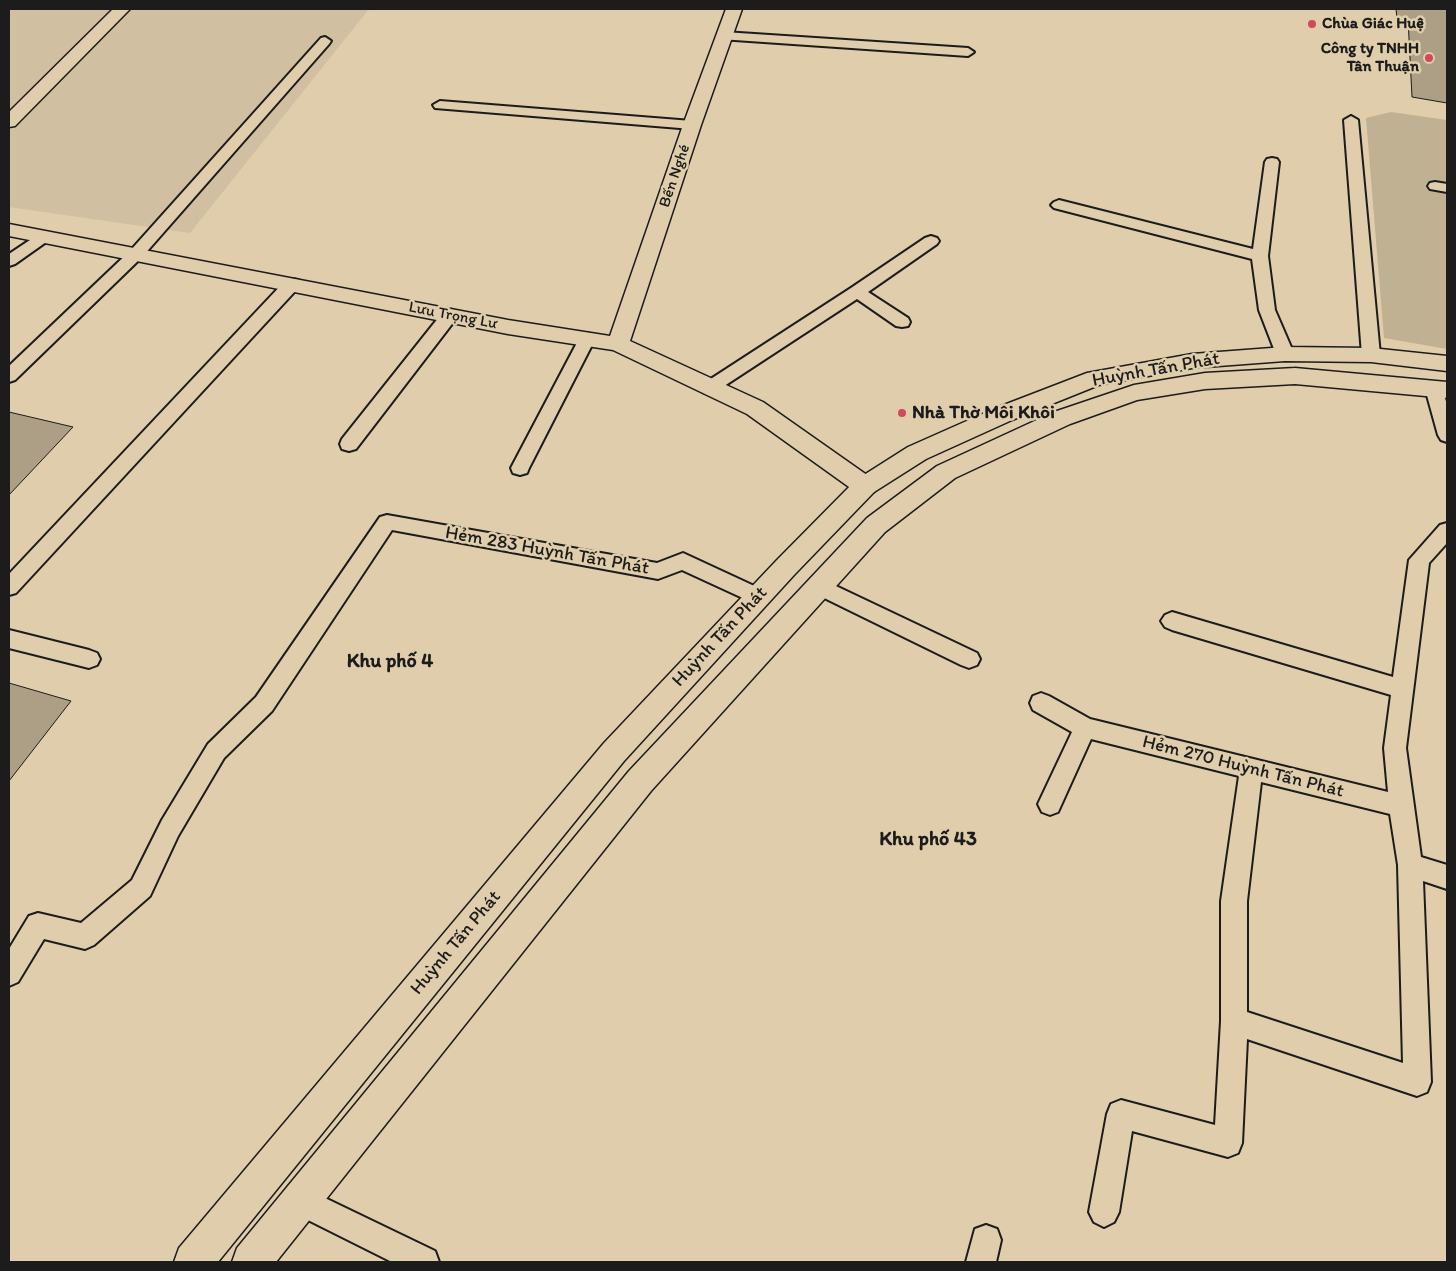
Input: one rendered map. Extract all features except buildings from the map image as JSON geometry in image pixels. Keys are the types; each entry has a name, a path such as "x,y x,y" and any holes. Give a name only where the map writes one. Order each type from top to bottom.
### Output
{"main road":[{"path":"9,122 122,9"},
{"name":"Bến Nghé","path":"618,344 692,125 734,9"},
{"name":"Lưu Trọng Lư","path":"9,230 508,327 618,344 755,408 864,486 894,511"},
{"name":"Huỳnh Tấn Phát","path":"193,1262 614,752 864,486 917,453 1004,414 1095,378 1192,361 1284,354 1372,355 1447,364"},
{"name":"Huỳnh Tấn Phát","path":"251,1262 640,780 876,525 946,472 1062,418 1134,393 1205,381 1295,376 1441,389"},
{"path":"785,568 818,586"}],"lane":[{"path":"724,36 968,52"},
{"path":"9,376 136,254 325,42"},
{"path":"440,105 692,125"},
{"path":"1352,120 1372,355"},
{"path":"1272,162 1260,256 1267,310 1284,354"},
{"path":"1059,205 1260,256"},
{"path":"9,261 44,237"},
{"path":"709,388 857,292 931,241"},
{"path":"9,587 292,284"},
{"path":"857,292 902,322"},
{"path":"349,444 450,316"},
{"path":"520,468 587,339"},
{"path":"1441,389 1447,435"},
{"name":"Hẻm 283 Huỳnh Tấn Phát","path":"9,973 38,925 85,936 141,888 170,828 216,751 264,704 387,522 658,571 683,561 758,597"},
{"path":"1234,1022 1417,1082 1410,865 1395,748 1419,560 1447,530"},
{"path":"818,586 969,659"},
{"path":"1172,621 1403,689"},
{"path":"9,639 89,659"},
{"name":"Hẻm 270 Huỳnh Tấn Phát","path":"1041,704 1085,728 1401,806"},
{"path":"1050,804 1085,728"},
{"path":"1104,1212 1120,1114 1228,1143 1234,1022 1234,901 1251,770"},
{"path":"1410,865 1447,877"},
{"path":"300,1201 424,1262"}],"shaded area":[{"path":"9,9 369,9 190,233 9,207"},
{"path":"1391,112 1447,120 1447,349 1384,338 1366,118"}],"place":[{"name":"Chùa Giác Huệ","path":"1312,24"},
{"name":"Công ty TNHH Tân Thuận","path":"1429,58"},
{"name":"Nhà Thờ Môi Khôi","path":"902,413"}],"district":[{"name":"Khu phố 4","path":"390,662"},
{"name":"Khu phố 43","path":"928,840"}]}
